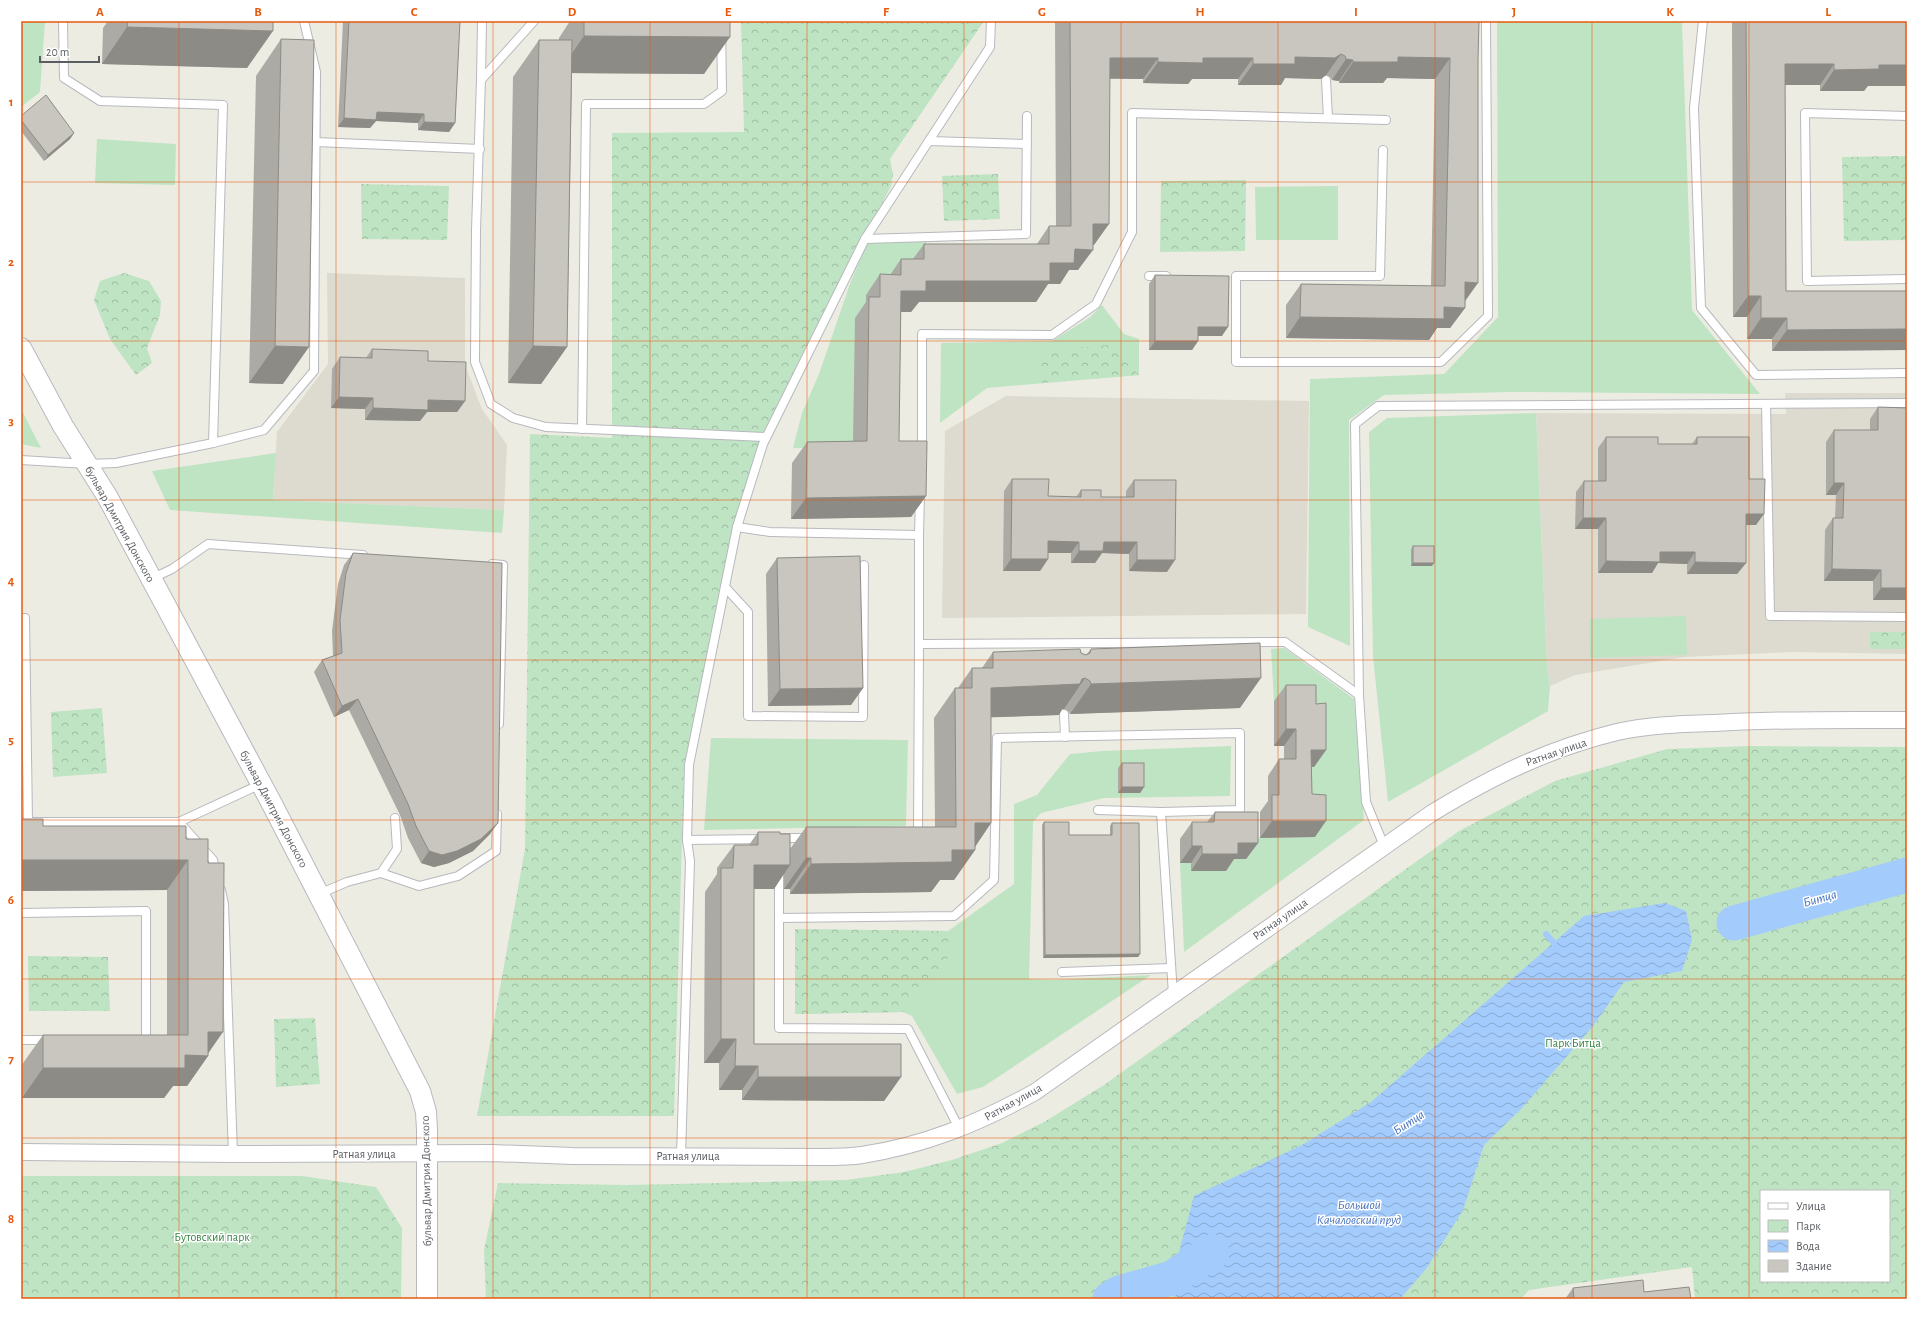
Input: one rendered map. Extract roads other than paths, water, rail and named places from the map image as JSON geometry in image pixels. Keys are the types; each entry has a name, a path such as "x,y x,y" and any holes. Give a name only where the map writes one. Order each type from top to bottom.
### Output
{"street":[{"name":"бульвар Дмитрия Донского","path":"21,348 62,426 101,485 261,784 420,1092 426,1112 427,1299"},
{"name":"Ратная улица","path":"21,1152 823,1157 860,1155 926,1141 960,1130 1035,1092 1384,846 1476,786 1525,762 1571,745 1619,732 1671,725 1754,721 1907,720"}],"lane":[{"path":"63,21 64,78 100,101 223,105 213,443"},
{"path":"21,460 88,464 116,463 213,443 264,430 314,371 316,72 304,21"},
{"path":"482,21 480,149 476,230 475,362 491,404 513,418 546,427 766,437"},
{"path":"481,80 534,21"},
{"path":"582,428 586,104 704,104 722,91 721,21"},
{"path":"681,1156 690,861 687,840 689,766 737,527 766,437 865,238 990,47 991,21"},
{"path":"1383,150 1380,276 1232,276 1236,362 1441,362 1488,316 1486,21"},
{"path":"1703,21 1694,108 1701,308 1756,375 1907,373"},
{"path":"1326,80 1328,118"},
{"path":"921,460 922,334 1052,335 1096,304 1132,232 1132,113 1386,120"},
{"path":"1907,116 1805,113 1807,281 1907,279"},
{"path":"865,238 1026,234 1027,116"},
{"path":"929,141 1027,144"},
{"path":"316,142 480,149"},
{"path":"1149,276 1173,276"},
{"path":"1384,846 1366,802 1359,695 1355,424 1378,406 1907,403"},
{"path":"1766,404 1770,616 1907,617"},
{"path":"910,837 918,837 920,490"},
{"path":"737,527 770,532 919,535"},
{"path":"151,579 172,569 208,544 376,556"},
{"path":"479,563 503,565 499,732"},
{"path":"725,587 748,612 748,716 863,717 864,565"},
{"path":"21,618 25,618 28,822 179,822 261,784"},
{"path":"919,644 1063,647 1285,642 1359,695"},
{"path":"1064,714 1065,737"},
{"path":"779,918 954,916 994,880 997,738 1240,733 1240,810 1161,812 1098,810"},
{"path":"318,894 348,882 381,873 419,886 458,876 496,851 497,803"},
{"path":"1161,812 1173,994"},
{"path":"381,873 398,849 395,818"},
{"path":"179,822 213,860 224,904 232,1154"},
{"path":"687,840 779,842 815,838"},
{"path":"779,862 779,1028 908,1028 960,1130"},
{"path":"21,913 146,910 146,1040 130,1040"},
{"path":"1062,972 1171,968"},
{"path":"21,1040 60,1040"}],"water":[{"name":"Большой Качаловский пруд","path":"1665,903 1686,911 1692,940 1682,971 1624,982 1593,1026 1522,1108 1484,1145 1463,1210 1426,1269 1400,1299 1175,1299 1172,1278 1194,1196 1302,1145 1371,1102 1584,916"}],"waterway":[{"name":"Битца","path":"1734,923 1907,875"},
{"path":"1546,934 1554,943"},
{"name":"Битца","path":"1110,1299 1119,1293 1172,1278 1212,1252"}],"park label":[{"name":"Парк Битца","path":"1573,1043"},
{"name":"Бутовский парк","path":"212,1237"}]}
